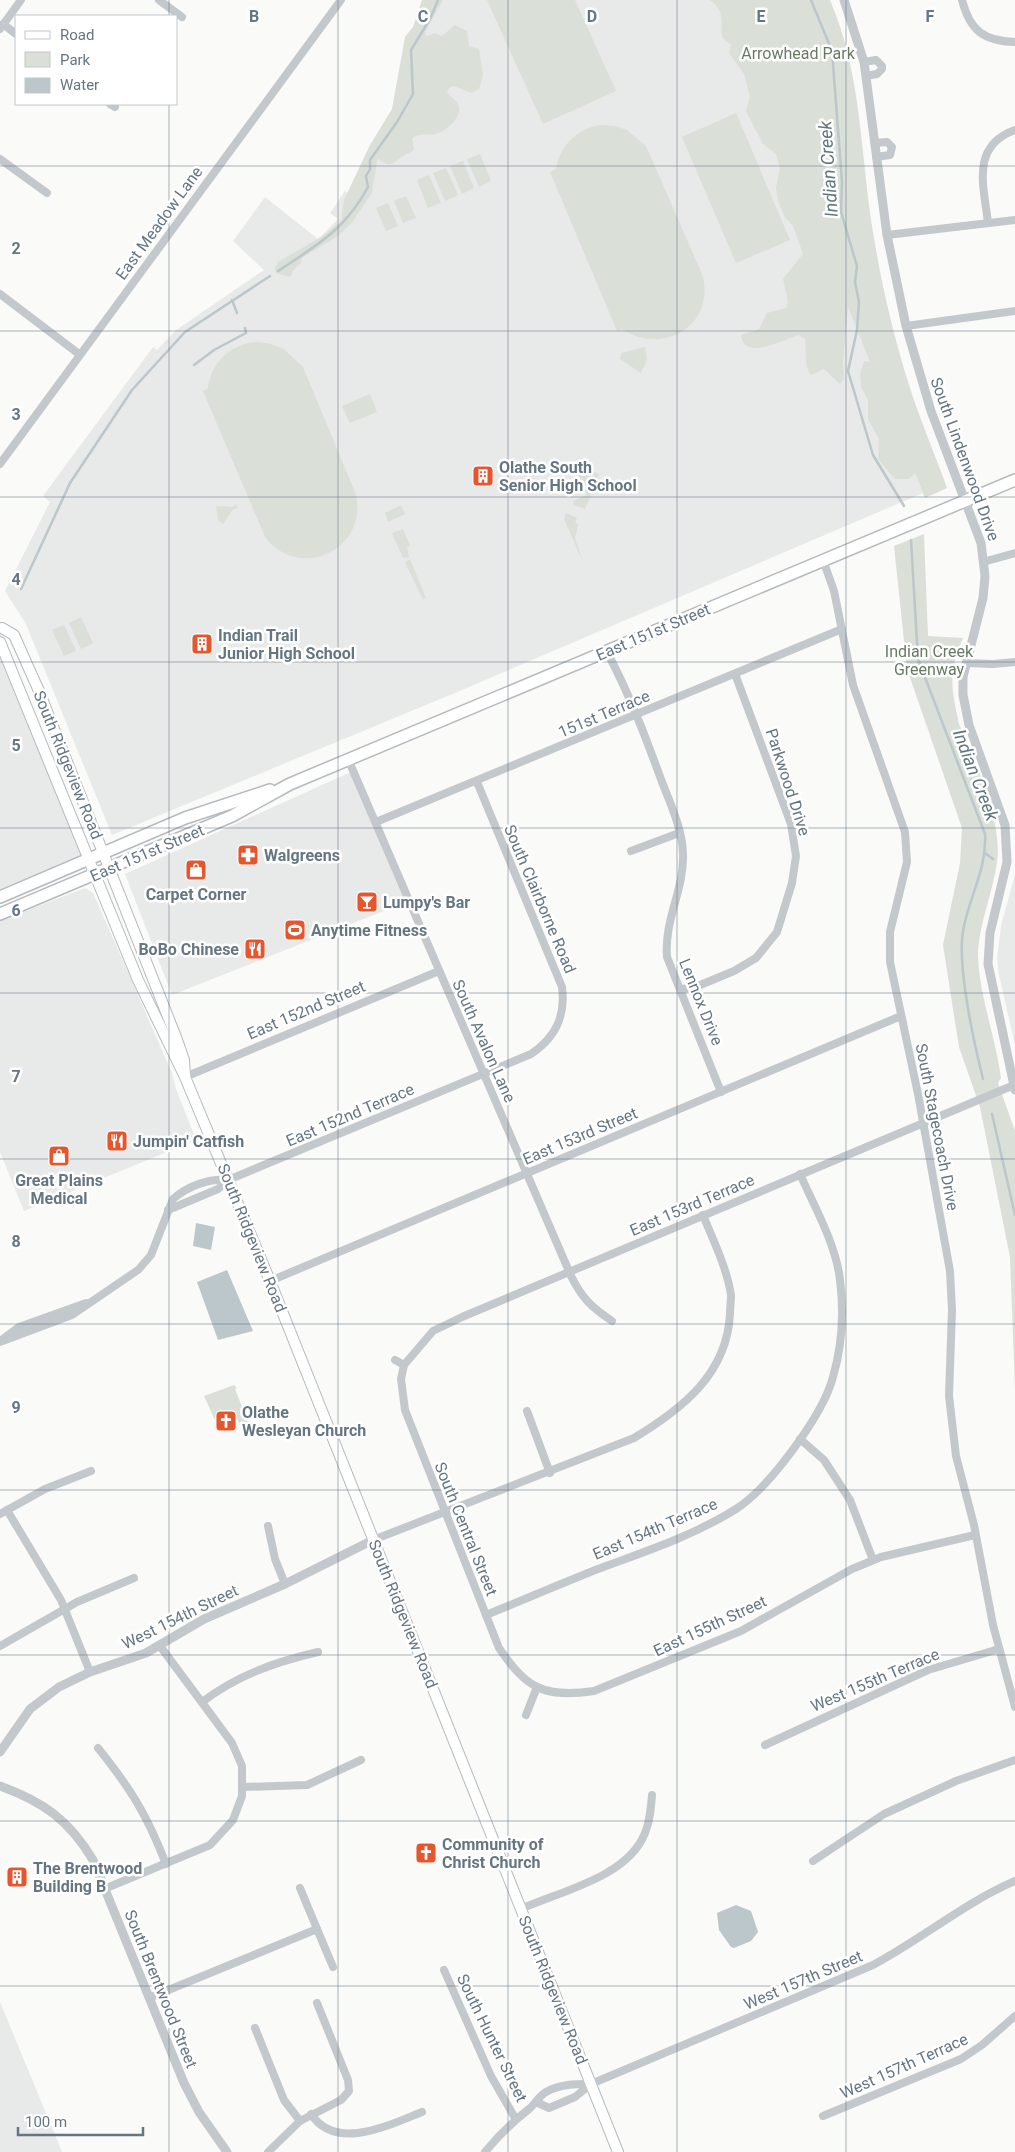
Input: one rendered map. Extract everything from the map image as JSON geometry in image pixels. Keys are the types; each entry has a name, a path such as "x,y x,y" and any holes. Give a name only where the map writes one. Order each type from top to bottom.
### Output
{"main road":[{"name":"East 151st Street","path":"0,914 109,870 232,816 290,784 348,759 1015,480"},
{"name":"South Ridgeview Road","path":"1,627 0,640 138,980 185,1077 270,1281 618,2152"},
{"name":"South Ridgeview Road","path":"1,627 15,637 39,691 184,1060 185,1077"},
{"name":"East 151st Street","path":"0,897 226,803 290,784"}],"street":[{"path":"15,33 2,26 21,0"},
{"path":"159,0 182,17"},
{"name":"East Meadow Lane","path":"0,464 341,0"},
{"name":"South Lindenwood Drive","path":"844,0 864,62 887,235 906,326 931,411 981,543 984,562 983,598 963,677 966,712 1011,839 990,933 988,964 1014,1087"},
{"path":"962,0 968,19 983,35 998,42 1015,42"},
{"path":"864,62 876,60 882,66 881,72 866,76"},
{"path":"988,223 982,171 984,160 995,142 1015,130"},
{"path":"875,143 887,142 892,147 890,154 876,157"},
{"path":"0,159 47,193"},
{"path":"887,235 1015,220"},
{"path":"0,294 79,354"},
{"path":"906,326 1015,311"},
{"path":"984,562 1015,552"},
{"name":"South Stagecoach Drive","path":"823,560 834,591 854,685 906,832 907,853 905,871 890,932 891,973 950,1271 952,1310 949,1396 951,1428 999,1649 1015,1707"},
{"name":"151st Terrace","path":"376,822 636,716 842,629"},
{"name":"Lennox Drive","path":"607,652 636,716 680,833 683,847 683,866 669,919 666,942 667,957 721,1092"},
{"path":"966,662 994,664 1015,662"},
{"name":"Parkwood Drive","path":"680,989 692,988 734,971 756,958 777,932 792,883 796,856 791,824 735,674"},
{"name":"South Avalon Lane","path":"348,759 482,1075 527,1173 568,1271 582,1297 612,1321"},
{"name":"South Clairborne Road","path":"476,782 560,980 564,997 561,1019 548,1042 531,1054 482,1075"},
{"path":"632,851 680,833"},
{"name":"East 152nd Street","path":"185,1077 438,971"},
{"name":"East 153rd Street","path":"270,1281 901,1016"},
{"name":"East 152nd Terrace","path":"228,1180 482,1075"},
{"name":"East 153rd Terrace","path":"404,1365 432,1331 568,1271 922,1122 1014,1087"},
{"name":"East 154th Terrace","path":"486,1615 700,1529 737,1508 763,1488 800,1439 833,1380 840,1347 841,1308 840,1278 832,1250 800,1174"},
{"path":"0,1341 72,1315 93,1301 145,1264 151,1255 173,1199 179,1193 214,1178 228,1180"},
{"path":"168,1210 218,1189 228,1180"},
{"path":"373,1540 609,1450 658,1424 694,1393 709,1377 720,1358 727,1338 731,1295 703,1215"},
{"path":"395,1360 404,1365"},
{"name":"South Central Street","path":"404,1365 401,1380 405,1410 499,1648 518,1676 537,1686"},
{"path":"527,1411 550,1473"},
{"path":"800,1439 824,1460 850,1500 873,1560"},
{"path":"90,1672 66,1609 4,1512 45,1489 91,1471"},
{"path":"268,1526 275,1559 286,1584"},
{"name":"East 155th Street","path":"537,1686 549,1692 571,1694 594,1691 740,1631 826,1581 873,1560 975,1535"},
{"name":"West 154th Street","path":"0,1752 17,1724 44,1696 90,1672 128,1660 160,1646 204,1619 286,1584 373,1540"},
{"path":"0,1646 66,1609 134,1578"},
{"path":"104,1889 196,1852 218,1838 233,1820 243,1787 242,1770 238,1754 160,1646"},
{"name":"West 155th Terrace","path":"765,1745 928,1670 999,1649"},
{"path":"202,1702 249,1673 277,1662 318,1652"},
{"path":"526,1715 537,1686"},
{"path":"98,1748 137,1799 154,1832 166,1864"},
{"path":"243,1787 307,1785 361,1760"},
{"path":"813,1861 891,1811 956,1781 1015,1760"},
{"name":"South Brentwood Street","path":"0,1786 32,1798 46,1807 80,1837 93,1860 184,2083 199,2112 227,2152"},
{"path":"521,1909 610,1871 625,1862 637,1849 646,1831 652,1795"},
{"name":"West 157th Street","path":"536,2102 549,2108 576,2097 591,2084 873,1965 907,1946 975,1901 1015,1881"},
{"path":"300,1888 333,1967"},
{"path":"148,1998 317,1929"},
{"name":"South Hunter Street","path":"444,1970 491,2076 515,2118"},
{"path":"268,2152 300,2121 346,2096 349,2086 317,2003"},
{"name":"West 157th Terrace","path":"823,2116 961,2059 982,2045 1015,2016"},
{"path":"255,2028 284,2100 300,2121"},
{"name":"West 157th Street","path":"485,2152 515,2118 545,2093 570,2083 591,2084"},
{"path":"312,2114 318,2126 327,2132 350,2134 366,2133 422,2112"}],"shaded area":[{"path":"426,0 725,0 923,493 462,690 112,835 26,624 5,591 50,502 43,496 153,347 157,350 176,330 264,270 233,241 265,197 318,239 338,219 330,213 345,191 350,195 402,97"},
{"path":"0,623 2,628 0,643"},
{"path":"0,643 89,859 0,897"},
{"path":"353,771 409,901 172,995 125,874"},
{"path":"1015,874 1015,1045 997,958 1001,926"},
{"path":"85,888 93,893 116,945 172,1073 176,1089 196,1140 24,1211 0,1152 0,921"},
{"path":"0,2002 62,2152 0,2152"}],"green space":[{"path":"422,0 443,0 425,32 426,36 435,33 442,36 455,25 467,31 469,46 479,49 483,75 479,89 471,93 454,86 449,88 447,93 458,104 459,109 453,123 439,133 418,135 412,138 414,150 394,163 386,164 379,159 377,161 372,193 353,221 338,236 303,257 300,264 292,271 292,275 289,277 276,273 275,268 278,262 323,236 341,221 344,200 370,145 392,109 405,37 413,27"},
{"path":"487,0 575,0 616,91 543,124"},
{"name":"Arrowhead Park","path":"710,0 830,0 841,29 855,88 869,208 889,312 913,398 947,488 925,498 915,473 909,479 895,479 878,459 879,439 868,419 868,400 861,387 860,374 864,361 870,362 848,307 843,362 844,379 840,384 824,369 811,375 806,362 805,339 799,335 766,347 749,347 744,343 741,335 759,329 767,313 786,308 788,302 783,279 803,254 793,226 784,216 778,200 776,188 780,168 776,154 763,144 746,111 750,97 744,74 729,53 731,45 722,37 720,13 715,4"},
{"path":"736,113 790,240 736,263 682,137"},
{"path":"601,125 615,126 627,130 646,146 702,274 705,292 702,308 694,321 683,331 669,337 654,339 638,337 622,329 617,331 550,172 556,169 561,153 577,134"},
{"path":"480,154 491,181 479,187 467,159"},
{"path":"463,161 474,188 462,194 450,166"},
{"path":"446,168 458,195 445,201 433,173"},
{"path":"429,175 441,203 428,208 417,180"},
{"path":"406,196 416,218 403,223 394,201"},
{"path":"388,203 398,226 386,231 376,208"},
{"path":"258,342 271,344 285,350 303,367 355,492 357,512 353,529 343,543 329,553 313,558 296,557 280,551 265,537 203,391 208,388 213,370 224,356 240,346"},
{"path":"645,347 647,359 641,373 620,359 621,353"},
{"path":"370,394 377,412 350,423 342,406"},
{"path":"588,470 599,474 585,509 574,505 573,501 587,495 578,474"},
{"path":"236,505 238,508 233,509 223,524 218,520 216,506 232,507"},
{"path":"401,505 405,514 388,522 385,513"},
{"path":"566,513 577,518 575,523 578,524 575,538 583,562 564,519"},
{"path":"403,529 410,546 407,547 409,557 403,558 392,533"},
{"name":"Indian Creek Greenway","path":"924,534 928,636 963,638 953,671 954,700 959,724 980,773 992,811 998,846 995,873 979,940 978,965 999,1063 1001,1078 998,1083 1015,1131 1015,1389 1010,1257 980,1107 959,1047 943,945 960,863 962,828 907,669 894,546"},
{"path":"410,559 426,598 423,599 405,563"},
{"path":"81,617 93,643 81,649 69,623"},
{"path":"64,625 76,651 64,656 52,630"},
{"path":"234,1385 237,1388 235,1389 248,1422 240,1425 234,1412 215,1420 204,1396"}],"water":[{"path":"196,1223 215,1227 211,1250 193,1246"},
{"path":"227,1270 253,1331 218,1340 197,1282"},
{"path":"736,1905 751,1911 758,1932 751,1941 734,1948 731,1947 719,1930 717,1913"}],"waterway":[{"path":"278,271 318,244 340,226 350,215 368,187 366,176 370,169 370,160 397,122 413,94 411,50 430,19 438,0"},
{"name":"Indian Creek","path":"811,0 832,51 842,182 841,212 857,266 855,282 859,302 857,330 848,371 873,455 904,506"},
{"path":"21,589 70,483 132,390 185,332 270,276"},
{"path":"232,300 237,313"},
{"path":"194,365 214,350 246,333 245,328"},
{"name":"Indian Creek","path":"911,540 918,659 985,834 983,859 966,918 962,946 962,964 967,1005 983,1079"},
{"path":"985,853 993,859"},
{"name":"Indian Creek","path":"992,1114 1015,1215"}],"place":[{"name":"Olathe South Senior High School","path":"483,476"},
{"name":"Indian Trail Junior High School","path":"202,644"},
{"name":"Walgreens","path":"248,855"},
{"name":"Carpet Corner","path":"196,870"},
{"name":"Lumpy's Bar","path":"367,902"},
{"name":"Anytime Fitness","path":"295,930"},
{"name":"BoBo Chinese","path":"255,949"},
{"name":"Jumpin' Catfish","path":"117,1141"},
{"name":"Great Plains Medical","path":"59,1156"},
{"name":"Olathe Wesleyan Church","path":"226,1421"},
{"name":"Community of Christ Church","path":"426,1853"},
{"name":"The Brentwood Building B","path":"17,1877"}]}
